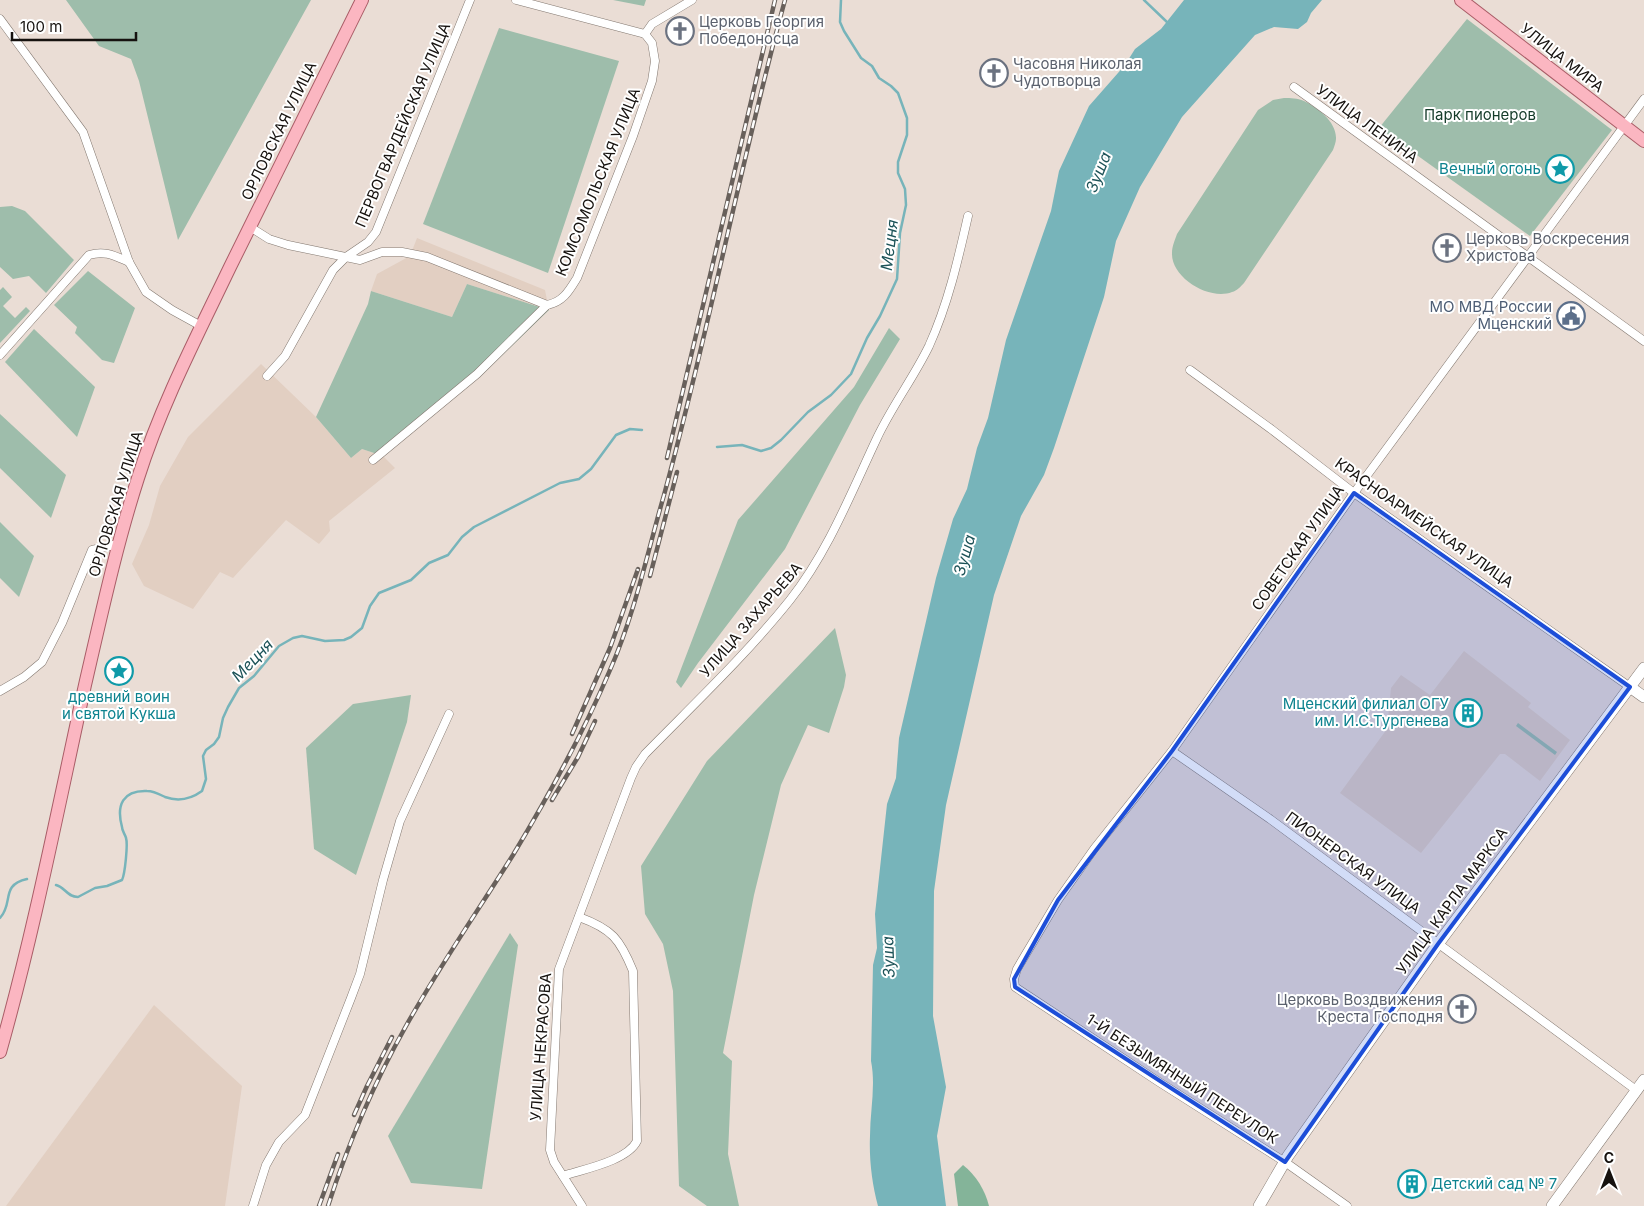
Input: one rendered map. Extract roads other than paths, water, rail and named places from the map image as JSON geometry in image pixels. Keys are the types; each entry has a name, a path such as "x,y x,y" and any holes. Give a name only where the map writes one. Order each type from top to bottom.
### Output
{"main road":[{"name":"ОРЛОВСКАЯ УЛИЦА","path":"0,1052 12,1010 103,603 138,475 161,414 202,326 362,0"},
{"name":"УЛИЦА МИРА","path":"1461,0 1644,141"},
{"name":"УЛИЦА КАРЛА МАРКСА","path":"1259,1206 1285,1162 1438,944 1644,668"},
{"name":"КРАСНОАРМЕЙСКАЯ УЛИЦА","path":"1630,687 1644,697"},
{"path":"1552,1206 1644,1080"}],"street":[{"name":"ПЕРВОГВАРДЕЙСКАЯ УЛИЦА","path":"268,376 285,356 333,270 346,257 368,242 376,232 470,0"},
{"path":"516,0 645,34 652,24 692,0"},
{"path":"0,18 83,132 129,262 146,292 172,310 202,326"},
{"name":"КОМСОМОЛЬСКАЯ УЛИЦА","path":"373,460 477,374 547,305 557,303 567,294 577,278 633,136 652,81 655,61 652,44 645,34"},
{"name":"УЛИЦА ЛЕНИНА","path":"1294,87 1644,341"},
{"name":"СОВЕТСКАЯ УЛИЦА","path":"1017,969 1058,900 1094,849 1172,751 1354,493 1644,99"},
{"name":"УЛИЦА ЗАХАРЬЕВА","path":"579,916 636,767 645,754 744,654 790,600 814,568 880,433 929,345 950,291 968,216"},
{"path":"250,227 269,239 288,245 360,260 382,252 402,252 427,257 547,305"},
{"path":"0,355 90,255 98,252 109,253 129,262"},
{"name":"КРАСНОАРМЕЙСКАЯ УЛИЦА","path":"1190,370 1354,493 1630,687"},
{"path":"0,691 24,677 42,662 62,623 92,550 118,544"},
{"path":"253,1206 266,1165 279,1142 305,1115 360,974 383,880 400,821 449,714"},
{"name":"ПИОНЕРСКАЯ УЛИЦА","path":"1172,751 1270,819 1636,1090"},
{"path":"564,1177 608,1162 634,1148 637,1141 633,971 625,950 612,933 598,923 579,916"},
{"name":"УЛИЦА НЕКРАСОВА","path":"579,916 559,969 549,1137 550,1150 554,1162 582,1206"},
{"name":"1-Й БЕЗЫМЯННЫЙ ПЕРЕУЛОК","path":"1017,969 1014,979 1016,986 1159,1082 1285,1162 1347,1206"}],"water":[{"name":"Зуша","path":"1184,0 1322,0 1311,13 1307,22 1298,29 1274,27 1255,35 1182,117 1140,187 1116,241 1104,297 1054,448 1044,475 1021,516 994,595 946,805 934,891 933,1016 946,1087 937,1136 946,1206 878,1206 871,1171 870,1145 873,1089 871,1061 873,965 877,948 875,914 887,804 896,778 899,738 936,578 953,519 967,489 977,448 988,418 1006,340 1051,211 1059,171 1089,106 1125,65 1135,49 1161,29"}],"waterway":[{"name":"Мецня","path":"717,447 742,445 761,451 771,448 808,412 831,395 851,374 897,279 900,233 906,205 905,189 898,173 898,162 907,135 907,118 898,93 879,78 872,66 861,58 844,31 840,22 841,0"},
{"name":"Мецня","path":"1144,0 1168,23"},
{"name":"Мецня","path":"56,885 74,897 78,897 95,888 122,880 127,846 120,819 123,800 132,793 139,791 156,793 170,799 189,798 202,791 206,779 203,756 206,750 219,737 223,718 228,707 239,688 254,676 279,646 293,638 302,636 325,641 344,640 351,637 362,628 370,606 379,593 411,580 429,563 448,555 462,537 474,527 560,483 579,479 591,469 616,435 630,429 642,430"},
{"path":"0,918 4,912 10,890 19,882 27,879"}],"railway":[{"path":"667,458 775,0"},
{"path":"328,1206 362,1114 383,1069 432,982 513,855 552,787 589,717 619,649 640,583 696,372 753,123 785,0"},
{"path":"650,576 677,472"},
{"path":"572,734 610,648 638,569"},
{"path":"552,800 578,757 595,721"},
{"path":"354,1115 392,1037"},
{"path":"319,1206 338,1154"}],"place":[{"name":"Церковь Георгия Победоносца","path":"680,31"},
{"name":"Часовня Николая Чудотворца","path":"994,73"},
{"name":"Вечный огонь","path":"1560,169"},
{"name":"Церковь Воскресения Христова","path":"1447,248"},
{"name":"МО МВД России Мценский","path":"1571,316"},
{"name":"древний воин и святой Кукша","path":"119,671"},
{"name":"Мценский филиал ОГУ им. И.С.Тургенева","path":"1468,713"},
{"name":"Церковь Воздвижения Креста Господня","path":"1462,1009"},
{"name":"Детский сад № 7","path":"1412,1184"}],"park label":[{"name":"Парк пионеров","path":"1480,115"}]}
